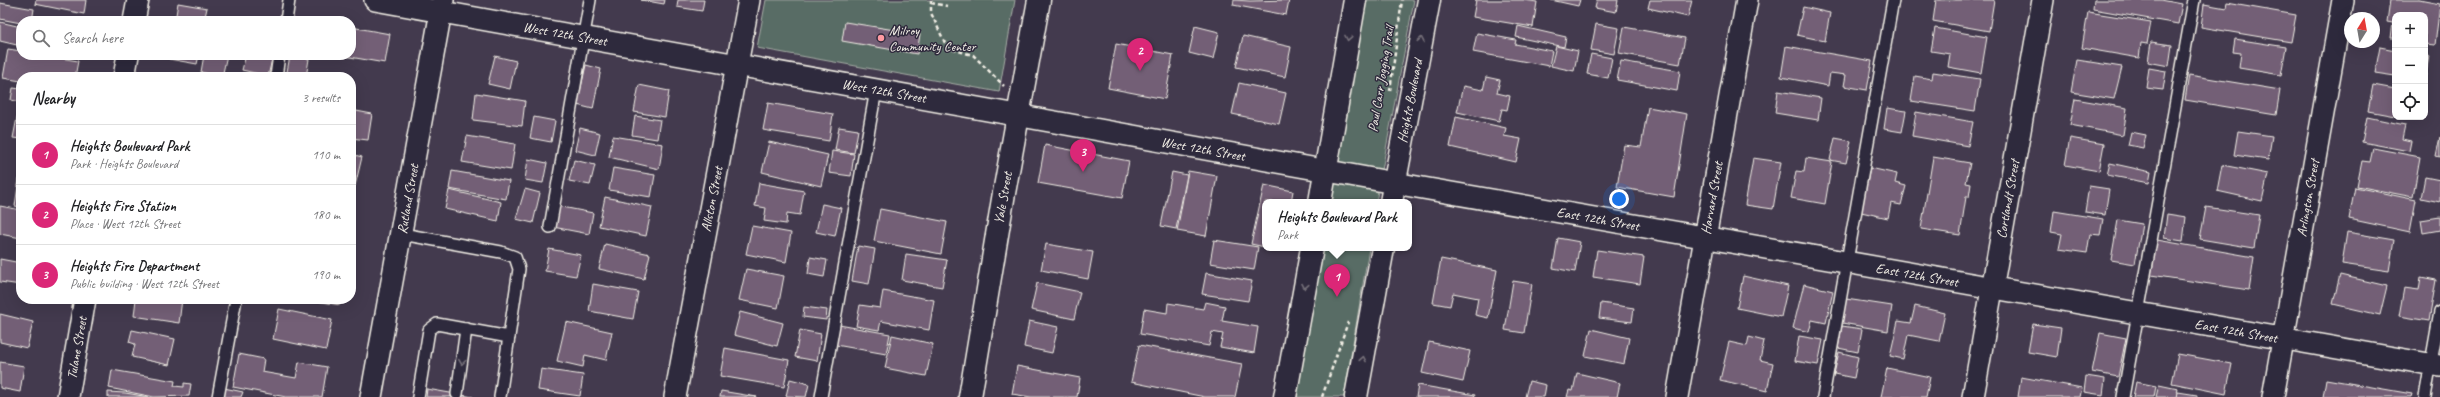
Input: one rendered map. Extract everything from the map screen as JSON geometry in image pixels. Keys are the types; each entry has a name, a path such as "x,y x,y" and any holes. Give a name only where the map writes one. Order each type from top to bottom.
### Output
{"main road":[{"name":"Yale Street","path":"970,397 1018,114 1040,0"},
{"path":"1321,199 1355,0"},
{"name":"Heights Boulevard","path":"1393,193 1429,0"},
{"path":"1285,397 1311,251"},
{"path":"1356,397 1382,251"}],"street":[{"path":"135,16 138,0"},
{"name":"West 12th Street","path":"374,0 442,6 584,38 1018,114 1326,171 1393,193"},
{"name":"Allston Street","path":"675,397 749,0"},
{"name":"Harvard Street","path":"1677,397 1747,0"},
{"name":"Cortlandt Street","path":"1973,397 2043,0"},
{"name":"Arlington Street","path":"2273,397 2343,0"},
{"name":"Rutland Street","path":"371,397 402,234 442,6"},
{"path":"125,72 127,60"},
{"name":"East 12th Street","path":"1393,193 1705,238 2435,365"},
{"name":"Tulane Street","path":"68,397 84,304"}],"lane":[{"path":"287,16 289,0"},
{"path":"550,226 590,0"},
{"path":"1823,397 1893,0"},
{"path":"2123,397 2194,0"},
{"path":"277,72 279,60"},
{"path":"821,397 876,90"},
{"path":"402,234 501,252 515,257 519,269 500,397"},
{"path":"218,397 235,304"},
{"path":"2425,397 2435,365 2440,312"},
{"path":"418,397 430,330 437,324 509,337"},
{"path":"457,394 466,329"}],"path":[{"name":"Paul Carr Jogging Trail","path":"1388,99 1402,0"},
{"path":"947,6 931,2 931,13 945,43 954,50 973,55 1004,86"},
{"path":"1322,397 1348,319"}],"green space":[{"path":"766,0 1015,0 999,92 757,48"},
{"path":"1366,0 1414,0 1377,199 1331,199"},
{"path":"1321,251 1368,251 1344,397 1296,397"}],"building":[{"path":"36,0 86,0 84,14 35,4"},
{"path":"641,0 665,0 664,4"},
{"path":"678,0 704,0 702,11 677,7"},
{"path":"1234,0 1289,0 1286,15 1233,5"},
{"path":"1476,0 1524,0 1537,2 1533,27 1473,17"},
{"path":"1551,0 1580,0 1578,6"},
{"path":"1597,0 1618,0 1616,12 1595,8"},
{"path":"1650,0 1692,0 1688,17 1648,8"},
{"path":"1936,0 1994,0 1989,31 1933,21"},
{"path":"2094,0 2161,0 2182,4 2178,24 2093,9"},
{"path":"2390,0 2419,0 2440,4 2435,45 2428,44 2428,12 2392,12 2392,23 2387,22"},
{"path":"0,3 34,9 33,16 16,16 16,22 0,19"},
{"path":"178,3 207,8 205,16 176,16"},
{"path":"2227,3 2296,15 2291,42 2201,27 2204,4 2226,8"},
{"path":"1803,7 1830,13 1825,41 1797,35"},
{"path":"2088,12 2151,22 2147,44 2141,43 2139,58 2082,48"},
{"path":"0,22 16,26 16,45 0,41"},
{"name":"Milroy Community Center","path":"845,22 920,34 917,54 842,41"},
{"path":"1596,24 1619,28 1614,54 1591,50"},
{"path":"1195,26 1219,32 1213,59 1189,53"},
{"path":"1518,26 1566,37 1564,47 1516,37"},
{"path":"1624,27 1685,38 1680,64 1619,53"},
{"path":"356,28 390,34 385,63 356,58"},
{"path":"1935,28 1987,37 1981,73 1948,67 1950,54 1931,51"},
{"path":"1477,33 1516,40 1515,44 1552,51 1549,66 1473,52"},
{"path":"1243,36 1291,47 1285,77 1236,67"},
{"path":"2235,39 2286,47 2281,75 2239,68 2241,53 2233,52"},
{"path":"2151,42 2172,45 2169,66 2148,62"},
{"path":"1116,44 1173,55 1165,99 1108,88"},
{"path":"1556,46 1578,51 1574,71 1551,66"},
{"path":"1786,46 1872,61 1867,90 1844,86 1846,75 1830,73 1828,86 1781,77"},
{"path":"2380,47 2392,49 2392,76 2375,73"},
{"path":"8,49 16,50 16,60 78,61 76,72 16,72 16,80 3,78"},
{"path":"1591,54 1612,58 1608,78 1587,74"},
{"path":"495,56 516,61 510,89 488,84"},
{"path":"175,60 198,60 197,64"},
{"path":"203,60 226,60 223,72 201,72"},
{"path":"245,60 272,60 269,72 251,72 242,70"},
{"path":"289,60 309,60 307,72 287,72"},
{"path":"2077,60 2122,67 2114,99 2071,92"},
{"path":"1621,61 1680,71 1677,91 1617,80"},
{"path":"586,65 601,69 593,109 577,105"},
{"path":"2149,68 2166,71 2163,90 2146,88"},
{"path":"1933,72 1980,79 1975,111 1911,101 1915,76 1932,79"},
{"path":"2189,75 2280,90 2276,115 2185,100"},
{"path":"1486,77 1500,80 1497,93 1510,96 1507,110 1502,109 1499,121 1457,112 1463,86 1483,90"},
{"path":"1239,83 1286,93 1279,124 1232,114"},
{"path":"639,85 669,91 665,117 634,112"},
{"path":"2373,85 2392,88 2392,115 2368,111"},
{"path":"13,88 16,88 16,101 11,100"},
{"path":"1778,91 1821,98 1818,120 1775,113"},
{"path":"476,93 525,101 522,126 473,120"},
{"path":"2075,99 2127,108 2123,135 2070,125"},
{"path":"768,103 833,114 829,141 763,130"},
{"path":"1648,107 1687,114 1674,197 1617,187 1624,145 1641,147"},
{"path":"1887,108 1906,111 1902,132 1884,129"},
{"path":"356,111 372,114 368,140 356,139"},
{"path":"1916,112 1973,122 1968,146 1912,136"},
{"path":"635,116 660,120 657,139 632,135"},
{"path":"534,117 555,121 551,142 530,138"},
{"path":"1456,117 1506,128 1504,136 1521,139 1516,162 1450,147"},
{"path":"2367,117 2405,125 2402,139 2411,141 2409,151 2362,142"},
{"path":"16,123 16,138 13,138"},
{"path":"839,127 858,130 854,153 835,150"},
{"path":"580,128 600,133 595,155 575,150"},
{"path":"2238,131 2272,136 2268,160 2234,155"},
{"path":"2131,132 2146,135 2143,148 2128,145"},
{"path":"467,136 515,144 511,170 462,162"},
{"path":"613,136 663,144 659,169 609,157"},
{"path":"2440,137 2440,157 2436,156"},
{"path":"1835,138 1851,141 1846,163 1830,160"},
{"path":"2070,138 2104,144 2099,171 2065,165"},
{"path":"769,142 828,155 821,186 762,172"},
{"path":"1045,145 1129,161 1122,198 1038,183"},
{"path":"2373,148 2420,157 2413,197 2357,186 2362,161 2370,162"},
{"path":"832,151 854,154 851,176 829,173"},
{"path":"356,155 362,157 356,182"},
{"path":"1933,157 1970,163 1966,183 1971,184 1969,197 1966,197 1960,235 1921,229"},
{"path":"1753,158 1781,162 1773,209 1745,205"},
{"path":"1806,158 1832,162 1825,204 1791,198 1796,171 1804,172"},
{"path":"528,159 547,163 543,183 525,180"},
{"path":"574,160 595,165 590,185 569,181"},
{"path":"2110,163 2151,172 2149,183 2107,175"},
{"path":"2222,165 2268,174 2262,201 2217,191"},
{"path":"613,168 655,175 651,197 609,190"},
{"path":"1870,168 1897,174 1895,183 1906,186 1901,205 1891,203 1888,218 1861,212"},
{"path":"452,171 509,181 506,199 449,189"},
{"path":"1188,171 1217,176 1206,236 1177,231"},
{"path":"1172,172 1187,175 1176,229 1161,226"},
{"path":"2425,177 2440,180 2440,202 2421,198"},
{"path":"759,183 804,191 800,215 787,213 786,224 764,221 766,208 755,206"},
{"path":"1264,185 1293,191 1292,199 1262,199 1262,246 1251,244"},
{"path":"2089,186 2109,189 2105,215 2085,212"},
{"path":"2355,187 2416,200 2410,232 2349,219"},
{"path":"525,189 540,193 533,223 516,219"},
{"path":"449,190 501,202 498,221 445,209"},
{"path":"605,197 652,207 646,236 599,226"},
{"path":"822,204 841,208 835,236 816,232"},
{"path":"0,206 16,209 16,237 0,234"},
{"path":"557,206 593,213 589,234 553,227"},
{"path":"2206,207 2259,215 2254,248 2200,239"},
{"path":"880,209 947,222 941,254 874,241"},
{"path":"2054,211 2103,219 2100,235 2090,234 2087,253 2059,249 2062,234 2051,232"},
{"path":"2167,214 2186,217 2183,241 2164,238"},
{"path":"2440,217 2440,230 2423,233 2421,220"},
{"path":"2118,220 2142,224 2135,264 2111,260"},
{"path":"752,226 791,233 786,262 746,254"},
{"path":"2347,232 2394,240 2389,271 2342,264"},
{"path":"1558,238 1580,242 1575,272 1553,268"},
{"path":"1214,240 1258,247 1254,270 1210,263"},
{"path":"2157,240 2254,257 2249,290 2151,275"},
{"path":"605,244 650,254 644,279 599,269"},
{"path":"1046,244 1093,252 1088,279 1041,270"},
{"path":"858,246 875,249 869,284 852,281"},
{"path":"549,249 581,255 576,276 545,271"},
{"path":"1597,250 1644,257 1640,284 1593,277"},
{"path":"906,254 947,260 942,287 902,280"},
{"path":"810,257 827,260 824,277 808,274"},
{"path":"0,259 16,262 16,284 0,282"},
{"path":"1441,259 1497,270 1488,318 1475,315 1478,298 1453,293 1450,306 1433,303"},
{"path":"746,269 784,276 778,308 739,300"},
{"path":"1206,273 1252,281 1248,301 1202,294"},
{"path":"2340,275 2387,286 2380,315 2333,304"},
{"path":"1743,276 1788,286 1781,317 1737,308"},
{"path":"2421,277 2436,280 2429,321 2399,316 2404,288 2419,290"},
{"path":"1513,281 1532,284 1524,333 1505,330"},
{"path":"1037,283 1080,292 1074,319 1031,310"},
{"path":"593,284 638,292 633,319 589,311"},
{"path":"1804,284 1833,291 1826,323 1812,320 1809,332 1793,328"},
{"path":"883,291 934,300 929,330 881,321 879,330 856,326 860,305 880,308"},
{"path":"1846,299 1892,306 1888,331 1842,323"},
{"path":"1205,302 1225,306 1222,321 1258,327 1254,353 1220,347 1223,334 1212,332 1209,346 1140,334 1144,309 1167,313 1168,303 1203,309"},
{"path":"1601,303 1634,308 1632,322 1599,318"},
{"path":"135,304 181,304 179,323 134,316"},
{"path":"1915,306 1945,313 1939,341 1908,335 1903,359 1890,356 1898,321 1911,323"},
{"path":"804,307 827,310 826,320 803,317"},
{"path":"279,309 332,320 326,350 273,339"},
{"path":"740,312 783,323 777,346 734,335"},
{"path":"0,314 33,322 27,348 0,342"},
{"path":"1029,321 1058,327 1052,353 1024,347"},
{"path":"566,322 612,332 606,360 585,355 583,367 557,361"},
{"path":"2033,324 2061,328 2057,357 2028,352"},
{"path":"839,325 890,334 886,354 836,345"},
{"path":"1842,326 1862,329 1858,352 1838,348"},
{"path":"1591,329 1629,338 1624,364 1585,356"},
{"path":"132,330 175,339 169,365 132,357 135,344 129,342"},
{"path":"800,330 821,334 817,361 795,357"},
{"path":"2100,333 2126,338 2118,377 2092,372"},
{"path":"892,335 933,344 926,376 885,368"},
{"path":"1799,336 1823,340 1818,365 1795,361"},
{"path":"1749,337 1764,341 1760,360 1773,363 1767,391 1720,380 1729,342 1747,346"},
{"path":"1429,342 1470,351 1463,382 1422,373"},
{"path":"1139,345 1242,364 1235,397 1205,397 1131,382"},
{"path":"725,348 789,360 784,387 720,376"},
{"path":"1839,352 1858,357 1854,378 1834,374"},
{"path":"239,354 264,359 262,372 296,378 299,362 327,367 322,397 286,397 233,387"},
{"path":"2178,354 2232,364 2226,394 2172,383"},
{"path":"0,362 24,366 20,392 0,388"},
{"path":"1017,366 1080,378 1077,397 1031,397 1012,394"},
{"path":"1887,368 1930,377 1926,397 1881,397"},
{"path":"541,369 583,375 580,396 538,390"},
{"path":"112,370 175,381 174,386 184,387 184,383 191,384 189,396 154,397 109,388"},
{"path":"1577,373 1620,383 1617,397 1567,397 1569,390 1573,391"},
{"path":"2086,376 2105,379 2103,395 2084,392"},
{"path":"2021,377 2082,388 2080,397 2018,397"},
{"path":"790,379 809,384 806,397 786,396"},
{"path":"2326,379 2412,394 2411,397 2323,397"},
{"path":"1529,381 1546,385 1544,397 1525,397"},
{"path":"2136,382 2156,386 2154,397 2133,397"},
{"path":"1418,385 1475,395 1474,397 1416,397"},
{"path":"2159,385 2178,389 2176,397 2156,397"},
{"path":"224,388 243,392 241,397 222,397"},
{"path":"427,389 473,397 426,397"},
{"path":"721,391 757,397 720,397"},
{"path":"108,392 125,393 149,397 108,397"},
{"path":"2178,392 2197,395 2197,397 2177,397"}],"place":[{"name":"Milroy Community Center","path":"881,38"},
{"name":"Heights Fire Station","path":"1140,71"},
{"name":"Heights Fire Department","path":"1083,172"},
{"name":"Heights Boulevard Park","path":"1337,297"}]}
